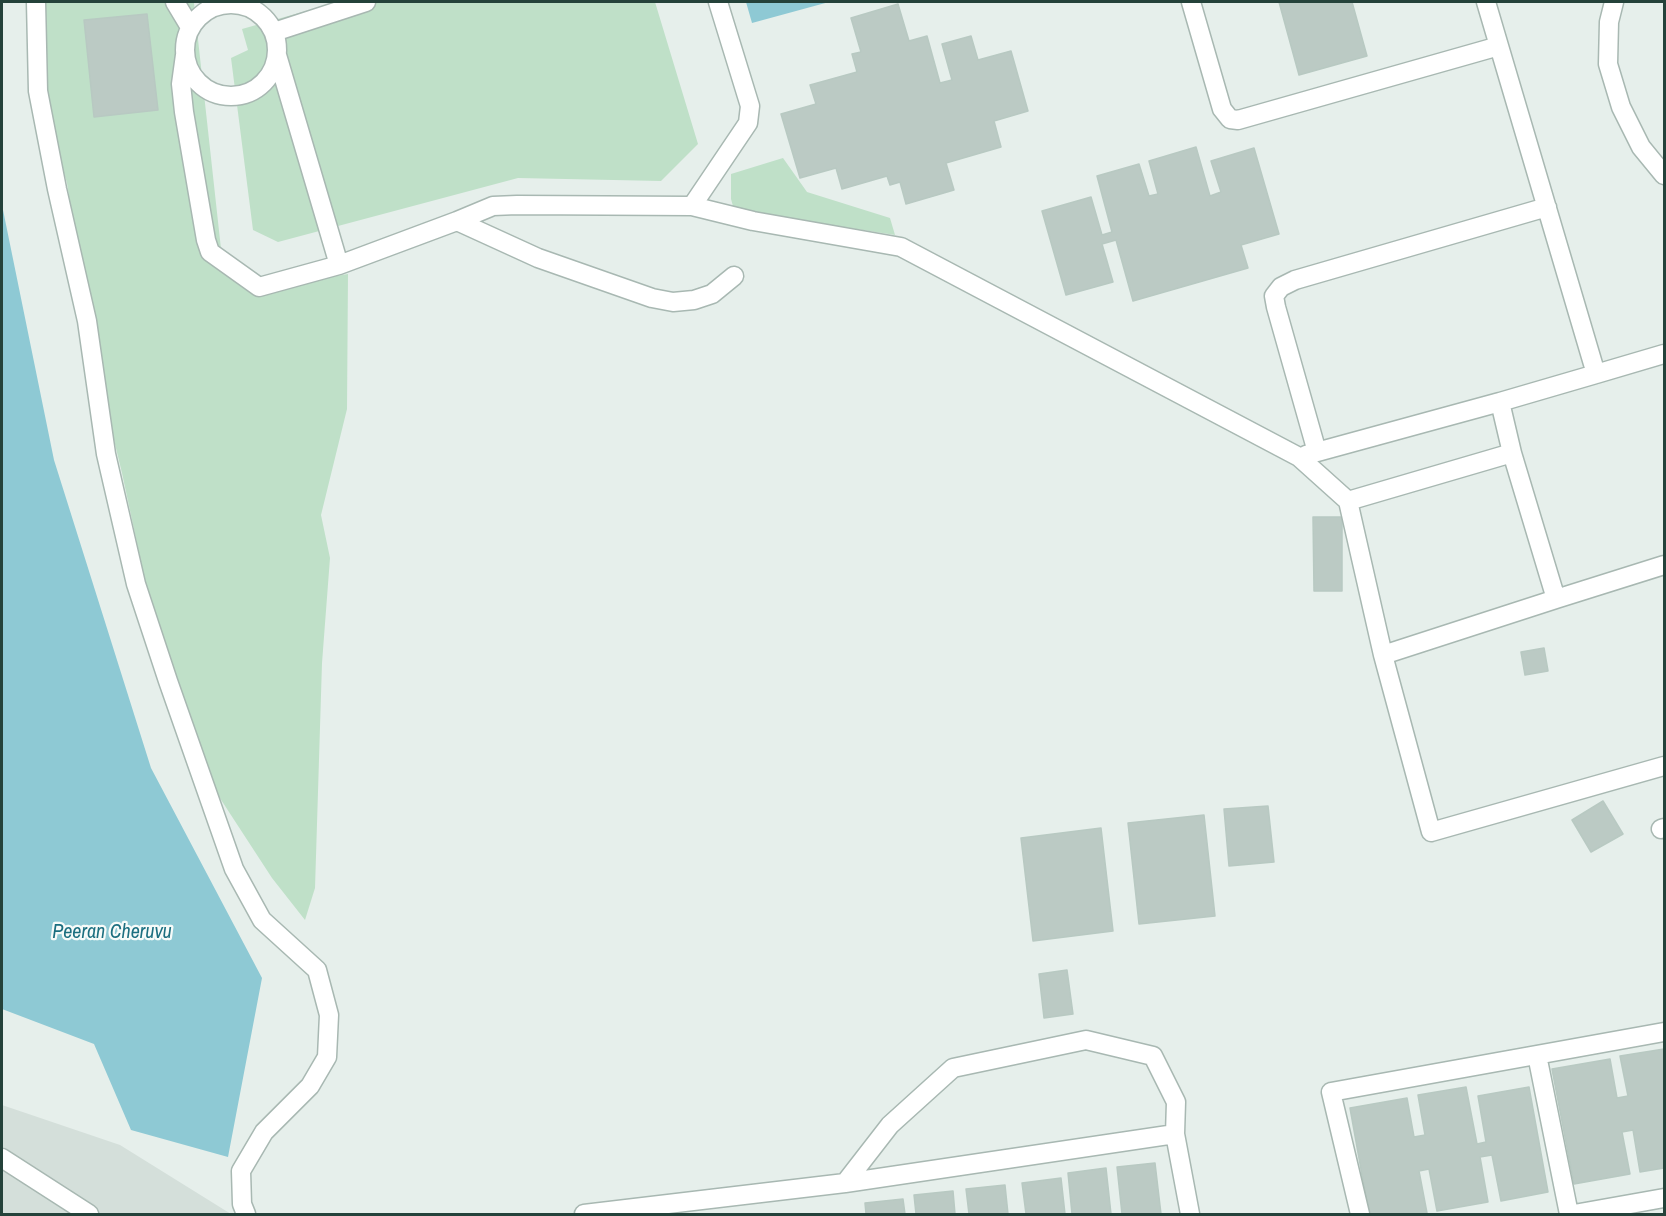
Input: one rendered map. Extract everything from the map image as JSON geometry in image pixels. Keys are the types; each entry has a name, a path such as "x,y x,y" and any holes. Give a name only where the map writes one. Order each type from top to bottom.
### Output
{"street":[{"path":"36,2 38,91 57,189 87,321 106,454 136,584 234,869 262,920 317,970 329,1015 327,1057 310,1086 264,1132 241,1171 242,1204 246,1215"},
{"path":"175,2 190,27"},
{"path":"274,32 366,2"},
{"path":"693,206 748,123 750,106 718,2"},
{"path":"1191,2 1222,108 1230,119 1238,120 1499,46"},
{"path":"1486,2 1596,374"},
{"path":"1614,2 1609,22 1608,64 1621,107 1631,128 1641,147 1665,175"},
{"path":"339,265 277,55 274,32 266,20 256,11 244,5 216,4 190,27 186,40 181,84 184,112 210,252 259,287 339,265 493,206 693,206 753,221 901,247 1299,457 1348,501 1383,655 1431,832 1665,766"},
{"path":"185,55 189,70 204,86 224,96 239,96 253,91 265,82 273,69 277,55"},
{"path":"1317,452 1276,307 1274,296 1281,287 1294,280 1547,207"},
{"path":"457,221 538,258 652,298 673,302 694,300 712,294 734,276"},
{"path":"1299,457 1665,354"},
{"path":"1500,402 1512,453 1556,600"},
{"path":"1348,501 1512,453"},
{"path":"1383,655 1665,566"},
{"path":"1360,1215 1331,1092 1665,1032"},
{"path":"846,1183 890,1125 953,1068 1086,1040 1153,1056 1176,1102 1175,1134 1190,1215"},
{"path":"1537,1055 1569,1215"},
{"path":"584,1215 846,1183 1149,1136 1175,1134"},
{"path":"2,1158 90,1215"},
{"path":"1574,1215 1665,1198"}],"shaded area":[{"path":"2,1105 120,1145 231,1214 2,1214"}],"green space":[{"path":"45,2 194,3 222,258 263,288 348,274 347,409 321,515 330,558 322,663 315,888 305,920 272,878 214,789 166,657 144,576 98,374 67,183 46,113"},
{"path":"338,2 655,2 698,144 661,181 518,178 278,242 253,230 231,58 248,50 242,29"},
{"path":"783,158 807,192 890,218 895,235 734,210 731,199 731,174"}],"water":[{"path":"746,2 829,2 752,23"},
{"name":"Peeran Cheruvu","path":"2,205 54,460 151,768 262,978 228,1157 131,1130 94,1044 2,1009"}],"building":[{"path":"1279,2 1352,2 1367,56 1299,75"},
{"path":"898,4 909,41 927,36 940,83 952,80 942,44 971,36 978,60 1011,51 1028,111 994,121 1001,147 946,163 954,190 906,204 900,182 890,185 887,176 842,189 836,168 800,178 781,114 816,104 810,85 857,72 852,54 861,52 851,18"},
{"path":"147,14 158,110 94,117 84,20"},
{"path":"1196,147 1210,196 1221,192 1211,161 1254,148 1279,234 1241,245 1248,268 1133,301 1116,240 1102,244 1113,282 1066,295 1042,211 1091,197 1102,235 1112,232 1097,176 1139,164 1149,196 1158,194 1149,161"},
{"path":"1313,517 1342,517 1342,591 1314,591"},
{"path":"1544,648 1548,671 1525,675 1521,652"},
{"path":"1603,801 1623,834 1591,852 1572,820"},
{"path":"1268,806 1274,862 1229,866 1224,809"},
{"path":"1204,815 1215,916 1139,924 1128,823"},
{"path":"1101,828 1113,931 1033,941 1021,838"},
{"path":"1067,970 1073,1014 1044,1018 1039,974"},
{"path":"1664,1049 1664,1168 1640,1172 1633,1130 1622,1132 1630,1174 1574,1184 1552,1069 1610,1059 1617,1098 1628,1096 1620,1056"},
{"path":"1466,1087 1477,1144 1486,1142 1478,1096 1529,1087 1548,1192 1501,1201 1492,1155 1480,1157 1488,1202 1437,1211 1429,1169 1419,1171 1427,1213 1369,1214 1350,1108 1407,1098 1414,1137 1425,1135 1418,1095"},
{"path":"1155,1163 1161,1214 1122,1214 1117,1167"},
{"path":"1106,1168 1111,1214 1072,1214 1068,1173"},
{"path":"1061,1178 1065,1214 1026,1214 1022,1183"},
{"path":"1005,1185 1008,1214 969,1214 966,1189"},
{"path":"953,1191 955,1214 916,1214 914,1195"},
{"path":"903,1199 905,1214 866,1214 865,1203"}]}
